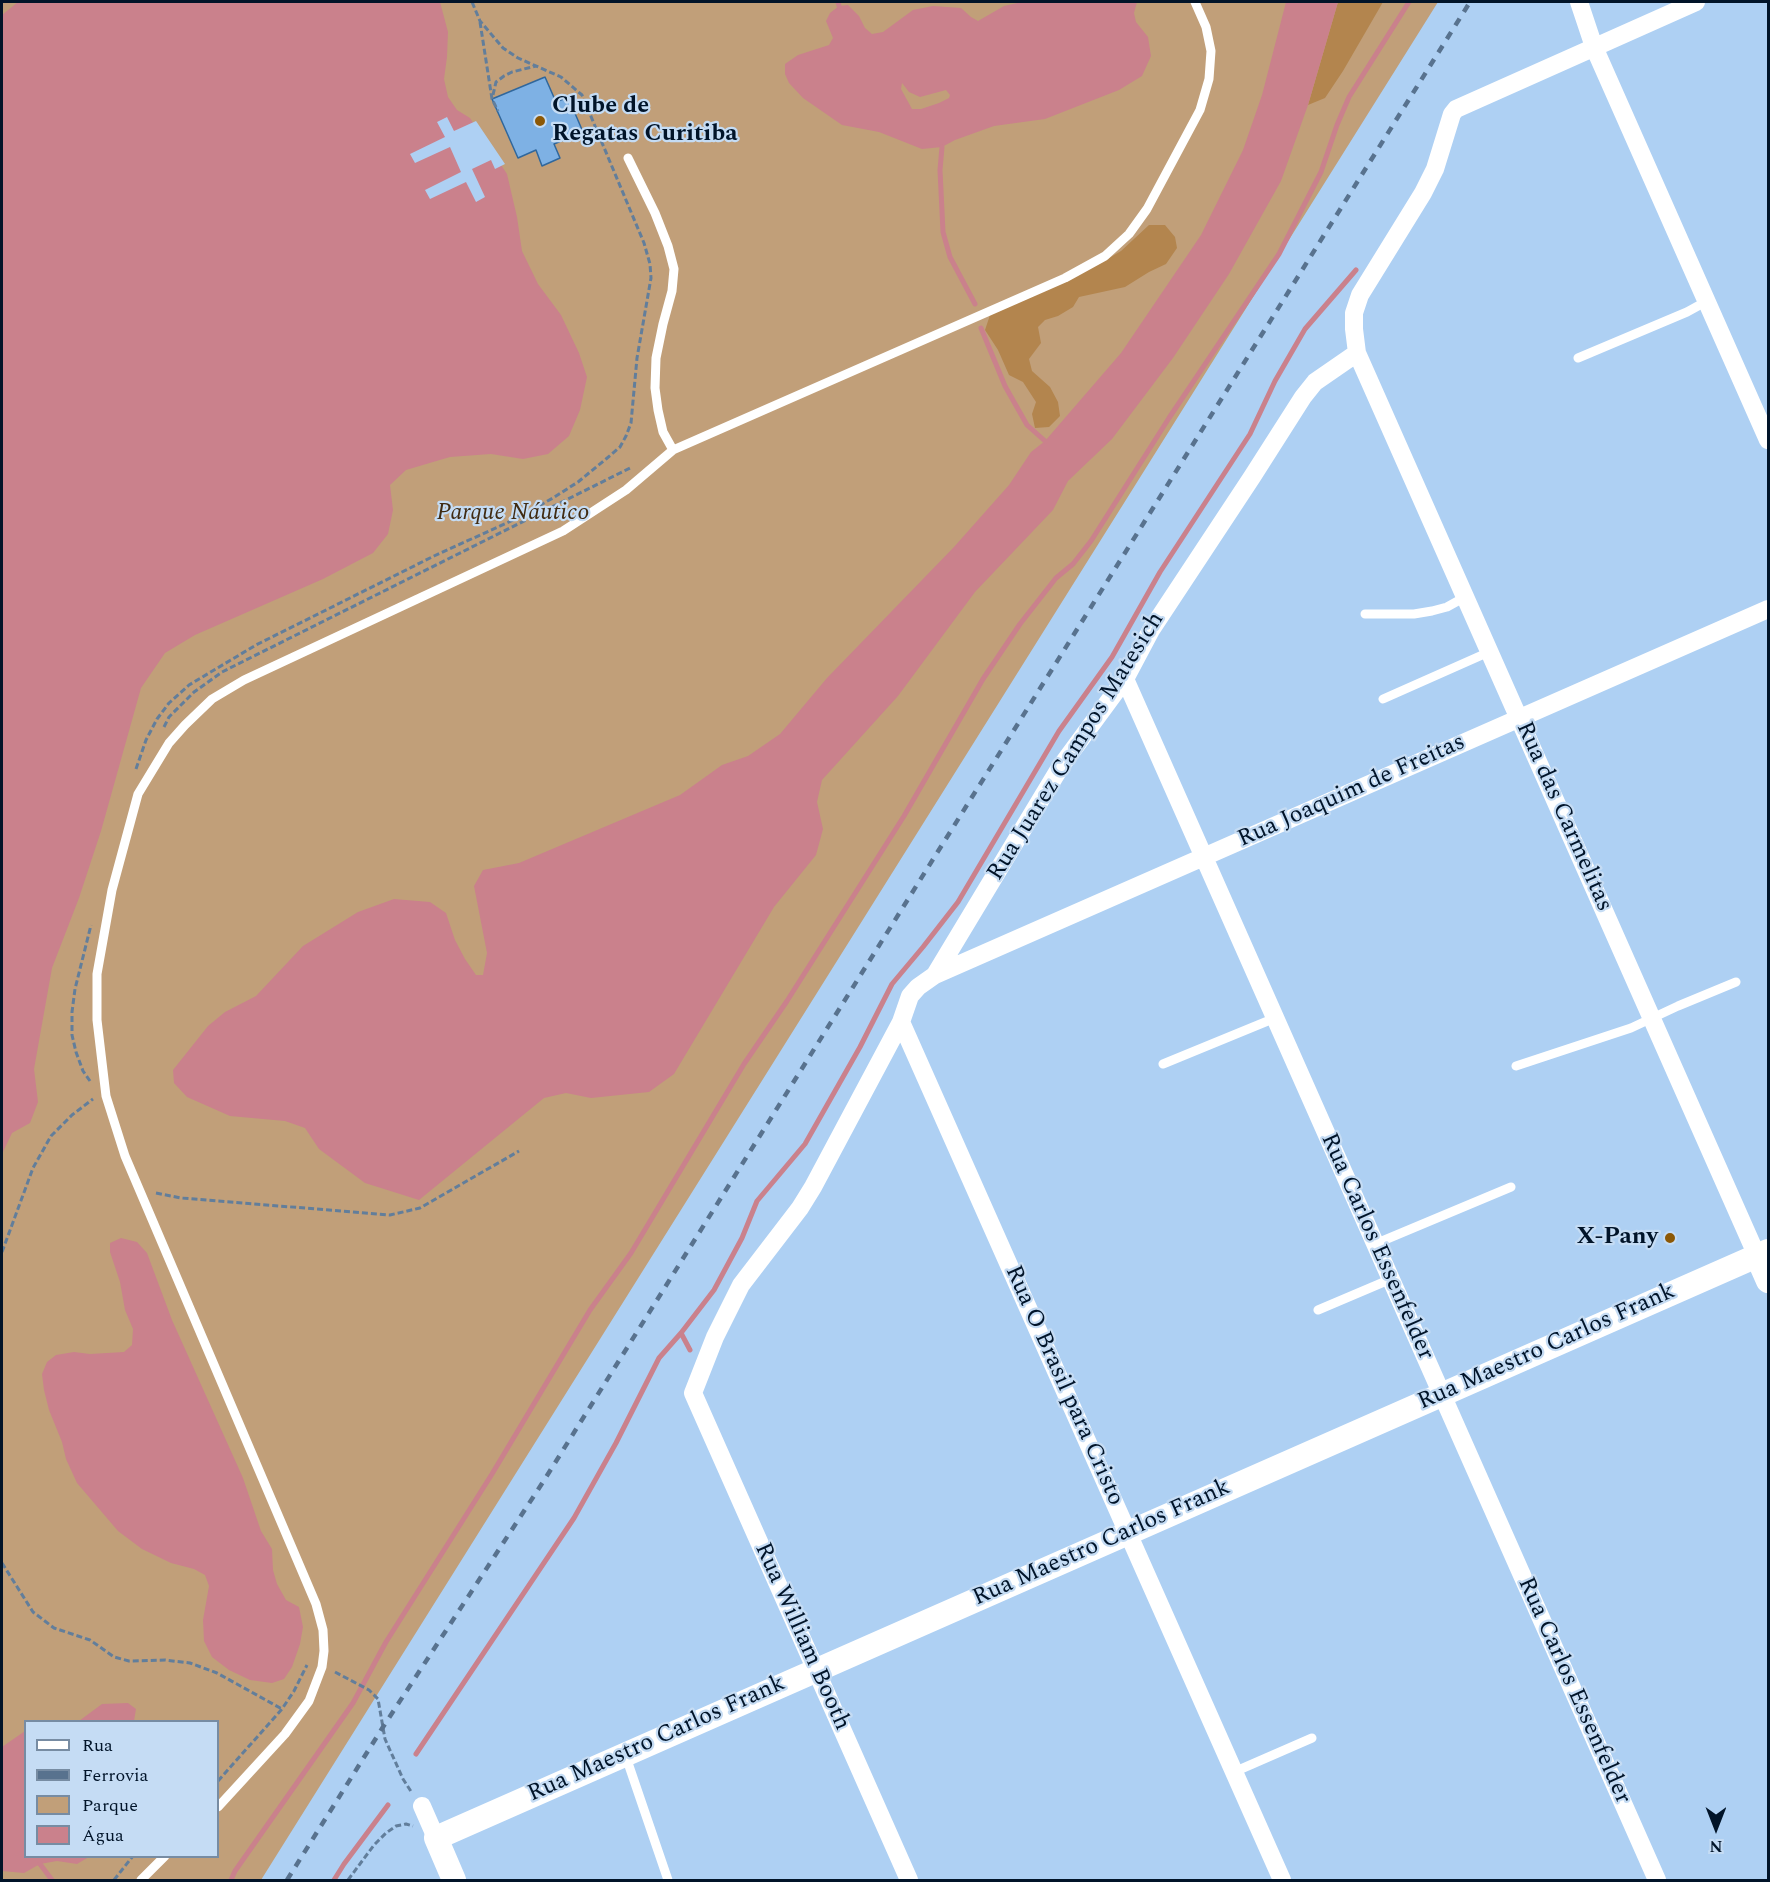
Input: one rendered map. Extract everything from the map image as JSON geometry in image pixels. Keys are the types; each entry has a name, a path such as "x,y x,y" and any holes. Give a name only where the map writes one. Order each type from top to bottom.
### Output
{"street":[{"path":"1579,2 1594,47 1768,440"},
{"path":"1357,353 1353,329 1354,313 1360,295 1424,193 1435,169 1452,114 1456,109 1594,47 1673,7 1696,2"},
{"name":"Rua das Carmelitas","path":"1357,353 1652,1018 1763,1253 1768,1281"},
{"name":"Rua Juarez Campos Matesich","path":"693,1393 715,1337 741,1285 800,1208 813,1187 901,1022 910,996 935,975 1061,766 1125,679 1157,621 1303,397 1315,382 1357,353"},
{"name":"Rua Joaquim de Freitas","path":"935,975 1768,609"},
{"name":"Rua Carlos Essenfelder","path":"1125,679 1657,1881"},
{"name":"Rua O Brasil para Cristo","path":"901,1022 1282,1881"},
{"name":"Rua Maestro Carlos Frank","path":"436,1838 1763,1253"},
{"name":"Rua William Booth","path":"693,1393 909,1881"},
{"path":"422,1806 454,1881"}],"lane":[{"path":"219,1806 285,1734 309,1701 322,1667 323,1630 316,1604 125,1156 106,1096 97,1020 97,974 112,890 138,794 169,743 184,724 212,699 244,680 563,531 626,490 673,450 1065,278 1105,256 1129,234 1147,209 1200,110 1209,80 1212,51 1206,27 1195,2"},
{"path":"628,158 655,213 674,269 672,291 656,358 658,410 663,432 673,450"},
{"path":"1578,358 1688,312 1707,301"},
{"path":"1365,614 1414,614 1432,611 1447,607 1465,597"},
{"path":"1383,699 1490,652"},
{"path":"1516,1066 1631,1028 1736,982"},
{"path":"1163,1064 1275,1018"},
{"path":"1375,1244 1511,1187"},
{"path":"1318,1310 1391,1279"},
{"path":"1234,1772 1312,1738"},
{"path":"626,1754 668,1881"},
{"path":"141,1881 164,1858"}],"path":[{"path":"472,2 480,21 492,99 498,111"},
{"path":"136,770 146,740 157,719 169,703 189,686 256,645 434,556 511,521 553,498 578,482 620,447 631,423 638,358 649,293 650,264 635,218 582,95 561,77 503,48 480,21"},
{"path":"492,99 496,82 512,72 537,65"},
{"path":"160,735 170,717 194,692 222,672 637,465"},
{"path":"91,923 75,989 72,1035 83,1071 106,1096"},
{"path":"2,1252 33,1168 51,1136 91,1099 106,1096"},
{"path":"140,1190 181,1198 390,1215 420,1208 519,1151"},
{"path":"2,1563 33,1612 54,1628 90,1640 114,1656 129,1661 165,1660 190,1663 217,1673 282,1709"},
{"path":"219,1780 282,1709 310,1659"},
{"path":"322,1667 369,1689 378,1700 385,1738 394,1762 422,1806"},
{"path":"348,1881 374,1845 396,1826 406,1824 414,1826 436,1838"},
{"path":"114,1881 132,1858"}],"green space":[{"name":"Parque Náutico","path":"2,2 1438,2 261,1880 2,1880"}],"shaded area":[{"path":"1338,2 1383,2 1325,98 1308,105"},
{"path":"1149,225 1165,225 1175,237 1177,248 1166,264 1125,287 1079,297 1073,307 1058,316 1045,320 1038,327 1041,343 1029,359 1032,371 1050,387 1058,402 1060,416 1049,427 1035,428 1032,414 1036,402 1023,382 1009,375 998,350 985,330 991,312 1099,264 1121,251"}],"water":[{"path":"18,2 440,2 448,32 444,79 448,97 457,110 470,118 507,174 522,251 538,284 561,315 579,353 587,377 580,410 569,436 548,454 523,459 491,454 450,457 406,470 390,485 393,510 388,534 373,553 323,579 195,635 165,653 141,688 101,831 79,898 52,968 34,1069 38,1102 30,1123 12,1133 2,1154 2,15"},
{"path":"1022,2 1137,2 1134,13 1136,22 1148,37 1151,56 1142,76 1119,90 1045,119 994,126 942,147 922,149 879,132 842,125 803,98 789,83 785,74 785,64 798,55 829,45 833,38 826,21 830,13 839,6 848,5 872,34 883,32 913,10 933,6 961,8 978,21 1004,6","holes":["902,83 909,92 920,97 946,90 950,95 949,98 939,103 921,109 912,109 901,89"]},
{"path":"1286,2 1338,2 1308,105 1281,181 1229,274 1173,358 1112,439 1068,481 1053,510 975,592 898,696 822,780 817,802 823,829 816,855 774,907 674,1074 649,1092 591,1098 566,1093 544,1098 419,1200 365,1183 319,1149 305,1128 285,1121 230,1116 187,1097 174,1083 173,1070 208,1026 225,1012 256,996 303,946 358,912 394,899 430,902 446,913 455,940 465,959 476,975 483,975 487,953 474,886 483,870 519,863 680,795 722,765 748,756 780,734 827,678 954,547 1009,485 1031,452 1045,441 1121,353 1201,235 1243,150 1262,95"},
{"path":"121,1238 137,1242 147,1253 172,1320 243,1478 261,1531 272,1549 273,1570 277,1584 286,1600 299,1607 303,1627 300,1644 292,1667 284,1679 272,1683 250,1680 229,1670 212,1657 204,1641 203,1620 209,1586 205,1575 194,1569 171,1563 142,1549 118,1531 77,1483 66,1459 49,1410 42,1374 47,1362 56,1355 74,1352 90,1354 124,1352 132,1345 133,1329 125,1310 120,1282 110,1252 110,1243"},
{"path":"128,1703 136,1709 134,1720 80,1720 102,1704"},
{"path":"24,1732 24,1858 87,1858 77,1864 57,1861 40,1864 24,1873 2,1871 2,1747"}],"pier":[{"path":"447,117 454,131 476,121 505,164 495,169 491,160 472,169 485,197 476,202 466,182 430,199 425,190 461,172 450,147 415,163 410,154 445,137 437,122"}],"building":[{"name":"Clube de Regatas Curitiba","path":"545,77 556,102 568,97 583,132 554,144 560,158 542,166 536,150 518,158 492,99"}],"waterway":[{"path":"838,2 839,6"},
{"path":"231,1880 235,1871 353,1703 386,1642 492,1474 590,1310 631,1253 744,1064 787,1001 904,816 983,679 1020,624 1056,578 1073,564 1091,541 1169,418 1279,254 1321,172 1349,97 1409,2"},
{"path":"942,147 940,170 943,232 950,257 975,304"},
{"path":"416,1754 574,1518 616,1443 659,1358 714,1290 742,1238 757,1201 805,1144 860,1047 892,984 958,902 1059,731 1112,657 1160,572 1250,434 1275,381 1305,329 1356,270"},
{"path":"981,328 1005,386 1027,425 1045,441"},
{"path":"681,1333 690,1350"},
{"path":"334,1880 388,1805"},
{"path":"40,1864 52,1880"}],"railway":[{"path":"287,1880 383,1727 543,1482 1470,2"}],"place":[{"name":"Clube de Regatas Curitiba","path":"540,121"},
{"name":"X-Pany","path":"1670,1238"}]}
